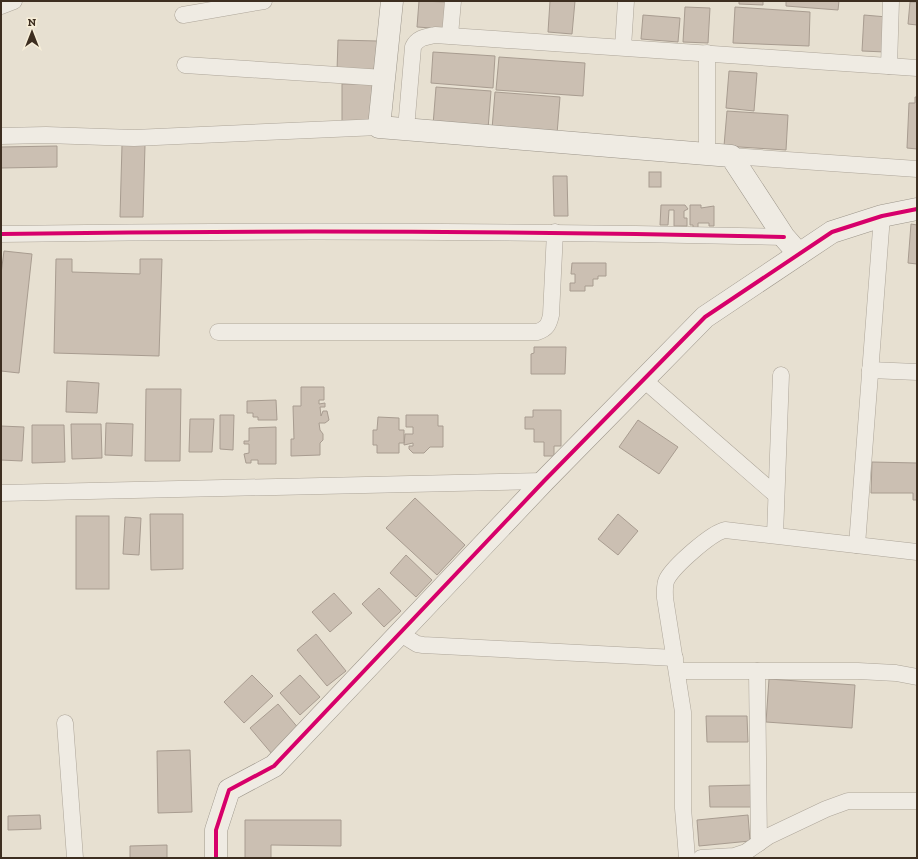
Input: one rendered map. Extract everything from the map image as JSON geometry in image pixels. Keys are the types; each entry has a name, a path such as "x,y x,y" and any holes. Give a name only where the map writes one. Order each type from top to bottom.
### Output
{"street":[{"path":"1,6 14,1"},
{"path":"183,15 264,1"},
{"path":"379,127 392,1"},
{"path":"450,35 453,1"},
{"path":"623,47 626,1"},
{"path":"889,66 891,1"},
{"path":"406,129 413,47 415,42 423,37 450,35 917,68"},
{"path":"707,54 707,154"},
{"path":"185,65 384,78"},
{"path":"1,136 46,135 134,138 379,127 731,156 917,169"},
{"path":"731,156 784,237 799,254"},
{"path":"216,858 216,830 229,790 274,766 544,481 706,317 832,232 882,216 917,209"},
{"path":"857,545 882,216"},
{"path":"1,234 227,231 555,232 784,237"},
{"path":"218,332 543,330 547,327 551,315 555,232"},
{"path":"870,370 917,372"},
{"path":"775,535 781,375"},
{"path":"644,380 776,495"},
{"path":"1,493 544,481"},
{"path":"687,858 683,808 683,712 677,665 664,598 667,580 672,572 711,535 717,532 731,530 917,552"},
{"path":"399,633 417,644 423,645 757,671 858,671 896,673 917,677"},
{"path":"757,671 759,843"},
{"path":"65,723 75,858"},
{"path":"701,858 734,856 746,852 769,836 826,809 848,801 917,801"}],"building":[{"path":"419,1 447,2 446,29 417,27"},
{"path":"550,1 575,1 572,34 548,32"},
{"path":"739,1 763,1 763,5 739,4"},
{"path":"786,1 839,1 838,10 786,6"},
{"path":"910,2 917,2 917,25 908,24"},
{"path":"685,7 710,8 708,43 683,42"},
{"path":"735,7 810,12 809,46 733,43"},
{"path":"643,15 680,18 678,42 641,39"},
{"path":"864,15 887,17 885,52 862,51"},
{"path":"338,40 377,41 376,73 337,71"},
{"path":"433,52 495,56 493,88 431,83"},
{"path":"499,57 585,63 583,96 496,90"},
{"path":"729,71 757,73 754,111 726,108"},
{"path":"342,84 377,84 377,122 342,122"},
{"path":"436,87 491,91 488,129 433,125"},
{"path":"495,92 560,97 557,134 492,129"},
{"path":"915,97 917,97 917,149 907,148 909,103 915,103"},
{"path":"727,111 788,115 786,150 724,146"},
{"path":"122,145 145,145 143,217 120,217"},
{"path":"57,146 57,167 1,168 1,147"},
{"path":"649,172 661,172 661,187 649,187"},
{"path":"553,176 567,176 568,216 554,216"},
{"path":"661,205 685,205 688,209 684,211 684,218 687,218 687,226 674,226 674,210 669,210 668,225 660,225"},
{"path":"690,205 701,205 701,208 714,206 714,226 709,226 709,223 698,223 698,228 693,228 693,225 690,225"},
{"path":"911,224 917,225 917,264 908,263"},
{"path":"4,251 32,254 19,373 1,371 1,274"},
{"path":"56,259 72,259 72,272 140,274 140,259 162,259 159,356 54,353"},
{"path":"572,263 606,263 606,276 598,276 598,279 593,279 593,286 585,286 585,291 570,291 570,283 575,283 575,274 571,274"},
{"path":"534,347 566,347 565,374 531,374 531,354 534,353"},
{"path":"67,381 99,383 97,413 66,412"},
{"path":"301,387 324,387 324,400 319,400 319,404 325,403 325,407 320,407 321,416 323,411 327,411 329,420 325,423 319,423 320,430 323,434 323,440 320,443 320,455 291,456 291,439 294,439 293,406 301,406"},
{"path":"146,389 181,389 180,461 145,461"},
{"path":"276,400 277,420 258,420 258,417 253,417 253,413 247,413 247,401"},
{"path":"533,410 561,410 561,446 554,446 554,456 544,456 544,442 534,442 534,429 525,429 525,417 533,417"},
{"path":"220,415 234,415 233,450 220,449"},
{"path":"406,415 438,415 438,426 443,426 443,447 430,447 424,453 413,453 409,449 409,446 413,446 413,443 404,445 405,434 413,434 413,427 406,427"},
{"path":"378,417 399,418 399,430 404,430 404,443 399,443 399,453 377,453 377,445 373,445 373,430 377,430"},
{"path":"190,419 214,419 212,452 189,452"},
{"path":"638,420 678,447 659,474 619,447"},
{"path":"106,423 133,424 132,456 105,455"},
{"path":"71,424 101,424 102,458 72,459"},
{"path":"32,425 64,425 65,462 32,463"},
{"path":"1,426 24,427 22,461 1,460"},
{"path":"276,427 276,464 258,464 258,460 251,460 251,463 246,463 244,454 249,453 249,444 244,444 244,441 249,441 249,428"},
{"path":"872,462 917,463 917,500 913,500 913,493 871,493"},
{"path":"415,498 465,545 437,575 386,528"},
{"path":"150,514 183,514 183,569 151,570"},
{"path":"618,514 638,531 618,555 598,539"},
{"path":"76,516 109,516 109,589 76,589"},
{"path":"125,517 141,518 139,555 123,554"},
{"path":"406,555 432,580 416,597 390,573"},
{"path":"379,588 401,611 384,627 362,604"},
{"path":"334,593 352,613 330,632 312,612"},
{"path":"316,634 346,671 327,686 297,650"},
{"path":"252,675 273,696 244,723 224,702"},
{"path":"300,675 320,697 300,715 280,693"},
{"path":"769,679 855,685 852,728 766,722"},
{"path":"278,704 300,730 272,754 250,728"},
{"path":"706,716 747,716 748,742 707,742"},
{"path":"190,750 192,812 158,813 157,751"},
{"path":"754,785 755,807 710,807 709,786"},
{"path":"40,815 41,829 8,830 8,816"},
{"path":"748,815 750,841 699,846 697,820"},
{"path":"245,820 341,820 341,846 271,845 271,858 245,858"},
{"path":"167,845 167,858 130,858 130,846"}],"cycle path":[{"path":"216,858 216,830 229,790 274,766 544,481 705,317 832,232 882,216 917,209"},
{"path":"1,234 392,232 588,233 784,237"}]}
